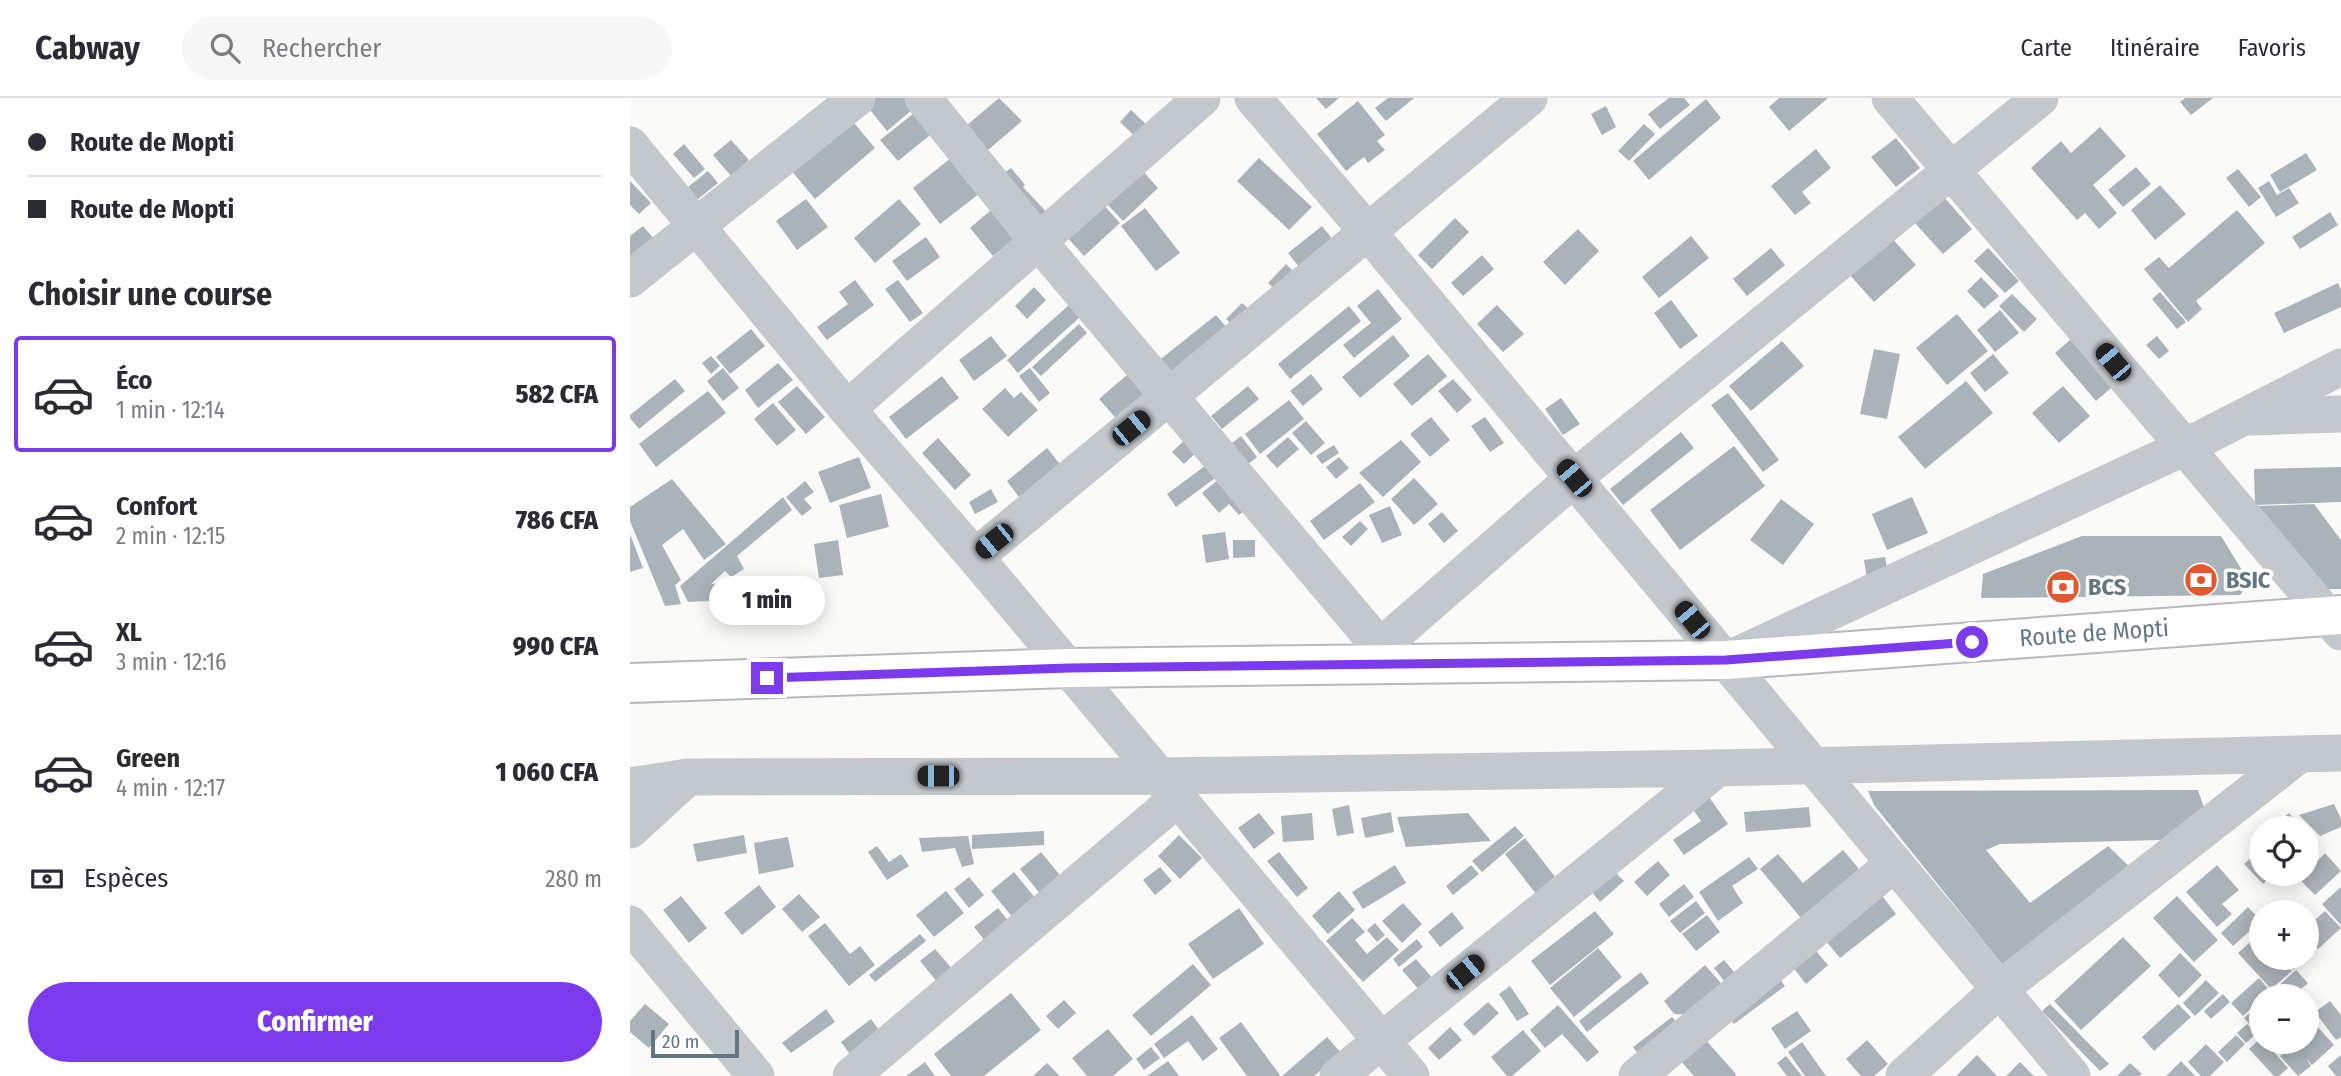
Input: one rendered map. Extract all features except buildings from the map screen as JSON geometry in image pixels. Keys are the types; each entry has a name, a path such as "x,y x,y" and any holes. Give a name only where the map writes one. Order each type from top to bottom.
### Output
{"highway":[{"name":"Route de Mopti","path":"630,683 1372,656 1726,660 2336,621"}],"street":[{"path":"630,279 857,98"},
{"path":"923,98 1038,241 1170,396 1372,656 1574,478 2040,98"},
{"path":"847,409 1202,98"},
{"path":"1253,98 1368,232 2072,1076"},
{"path":"1890,98 2336,621"},
{"path":"975,557 1368,232 1506,105"},
{"path":"630,145 847,409 1069,668 1411,1076"},
{"path":"1726,660 2185,447 2341,367"},
{"path":"2243,417 2341,415"},
{"path":"630,786 688,777 1169,787 1813,765 2341,753"},
{"path":"1904,1076 2000,989 2300,754"},
{"path":"1338,1076 1718,768"},
{"path":"630,830 688,777"},
{"path":"851,1076 1169,787"},
{"path":"1637,1076 1895,863"},
{"path":"630,924 756,1076"}],"place":[{"name":"BSIC","path":"2201,580"},
{"name":"BCS","path":"2063,587"}],"route":[{"path":"767,678 1069,668 1726,660 1972,642"}]}
